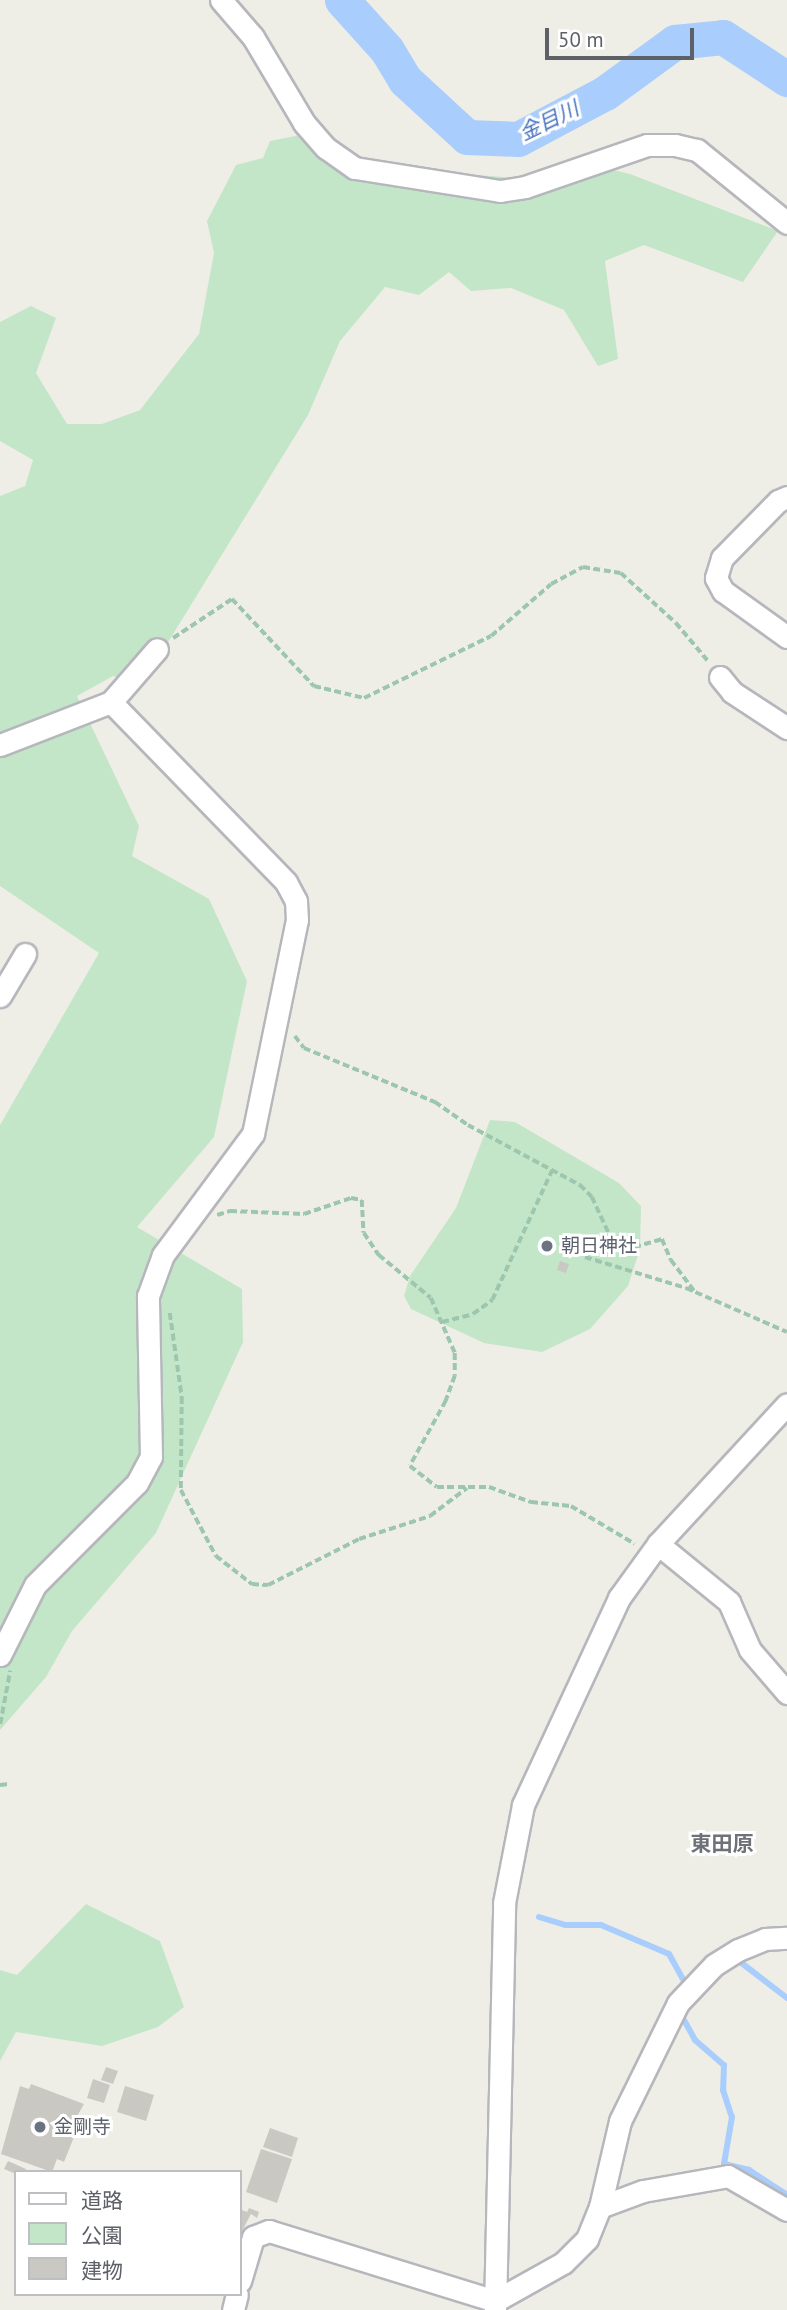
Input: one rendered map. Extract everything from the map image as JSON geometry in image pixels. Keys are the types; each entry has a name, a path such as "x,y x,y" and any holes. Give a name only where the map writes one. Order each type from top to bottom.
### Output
{"street":[{"path":"221,0 253,37 304,123 326,148 355,167 500,191 525,187 647,145 675,145 697,150 787,223"},
{"path":"787,497 722,558 716,578 723,591 787,637"},
{"path":"0,745 111,702 158,649"},
{"path":"720,677 732,692 787,728"},
{"path":"2,1649 35,1585 136,1483 150,1457 148,1296 163,1255 182,1226 242,1155 253,1134 297,920 296,901 286,882 111,702"},
{"path":"0,996 25,954"},
{"path":"495,2306 504,1903 523,1805 619,1598 654,1549 787,1404"},
{"path":"654,1549 729,1602 750,1650 787,1693"},
{"path":"495,2306 563,2263 587,2239 600,2207 620,2121 678,2003 714,1965 738,1950 765,1939 787,1938"},
{"path":"600,2207 664,2186 728,2176 787,2210"},
{"path":"242,2274 253,2237 269,2231 495,2306"}],"path":[{"path":"158,649 232,599 314,686 364,698 491,636 551,584 583,568 621,573 676,623 720,677"},
{"path":"279,1005 291,1014 293,1034 304,1048 435,1102 580,1185 592,1197 612,1240 624,1250 662,1239 671,1260 695,1292"},
{"path":"442,1322 473,1314 492,1300 552,1170"},
{"path":"182,1226 230,1211 304,1214 351,1198 362,1200 364,1233 372,1244 431,1298 455,1353 455,1376 410,1466 437,1487 489,1487 531,1502 571,1506 654,1549"},
{"path":"585,1258 695,1292 787,1332"},
{"path":"169,1302 182,1397 181,1490 216,1556 252,1584 268,1585 359,1539 430,1516 468,1487"},
{"path":"0,1724 12,1659 2,1649"},
{"path":"0,1785 9,1784"}],"green space":[{"path":"310,133 331,164 518,178 584,163 630,174 778,231 743,282 644,245 605,261 618,359 598,366 564,310 511,288 471,291 449,272 419,295 385,287 340,341 308,415 141,686 113,676 77,696 139,826 132,856 209,899 247,981 214,1137 137,1227 242,1289 243,1342 156,1533 72,1631 46,1677 0,1730 0,1125 99,953 0,886 0,496 25,486 33,460 0,441 0,322 31,306 56,318 36,373 67,424 102,424 140,410 199,334 214,253 207,221 236,165 263,158 270,141"},
{"path":"490,1120 515,1122 619,1183 641,1206 640,1249 628,1286 590,1329 542,1352 484,1343 411,1309 404,1296 410,1276 456,1208"},
{"path":"86,1904 160,1941 184,2007 158,2027 102,2046 16,2032 0,2061 0,1970 17,1975"}],"building":[{"name":"朝日神社","path":"543,1239 554,1243 550,1254 539,1250"},
{"path":"560,1261 569,1264 566,1273 557,1270"},
{"path":"106,2067 118,2071 113,2084 101,2080"},
{"path":"93,2079 110,2085 104,2103 87,2098"},
{"path":"31,2084 84,2104 67,2134 74,2137 64,2162 57,2159 53,2170 1,2154 20,2086 29,2089"},
{"path":"125,2086 154,2095 146,2121 117,2112"},
{"path":"270,2128 298,2138 292,2157 263,2147"},
{"path":"261,2149 292,2159 277,2203 246,2192"},
{"path":"8,2161 26,2169 14,2170 14,2173 4,2169"},
{"path":"249,2208 259,2212 257,2218 251,2214 242,2231 242,2210 247,2212"}],"waterway":[{"name":"金目川","path":"342,0 387,50 405,80 467,137 518,139 605,93 675,42 723,37 787,79"},
{"path":"539,1917 566,1925 601,1925 669,1954 684,1981"},
{"path":"739,1961 787,1998"},
{"path":"684,2020 695,2040 724,2065 723,2090 732,2117 724,2164 749,2170 787,2195"}],"place":[{"name":"朝日神社","path":"547,1246"},
{"name":"金剛寺","path":"40,2127"}],"district":[{"name":"東田原","path":"722,1844"}]}
